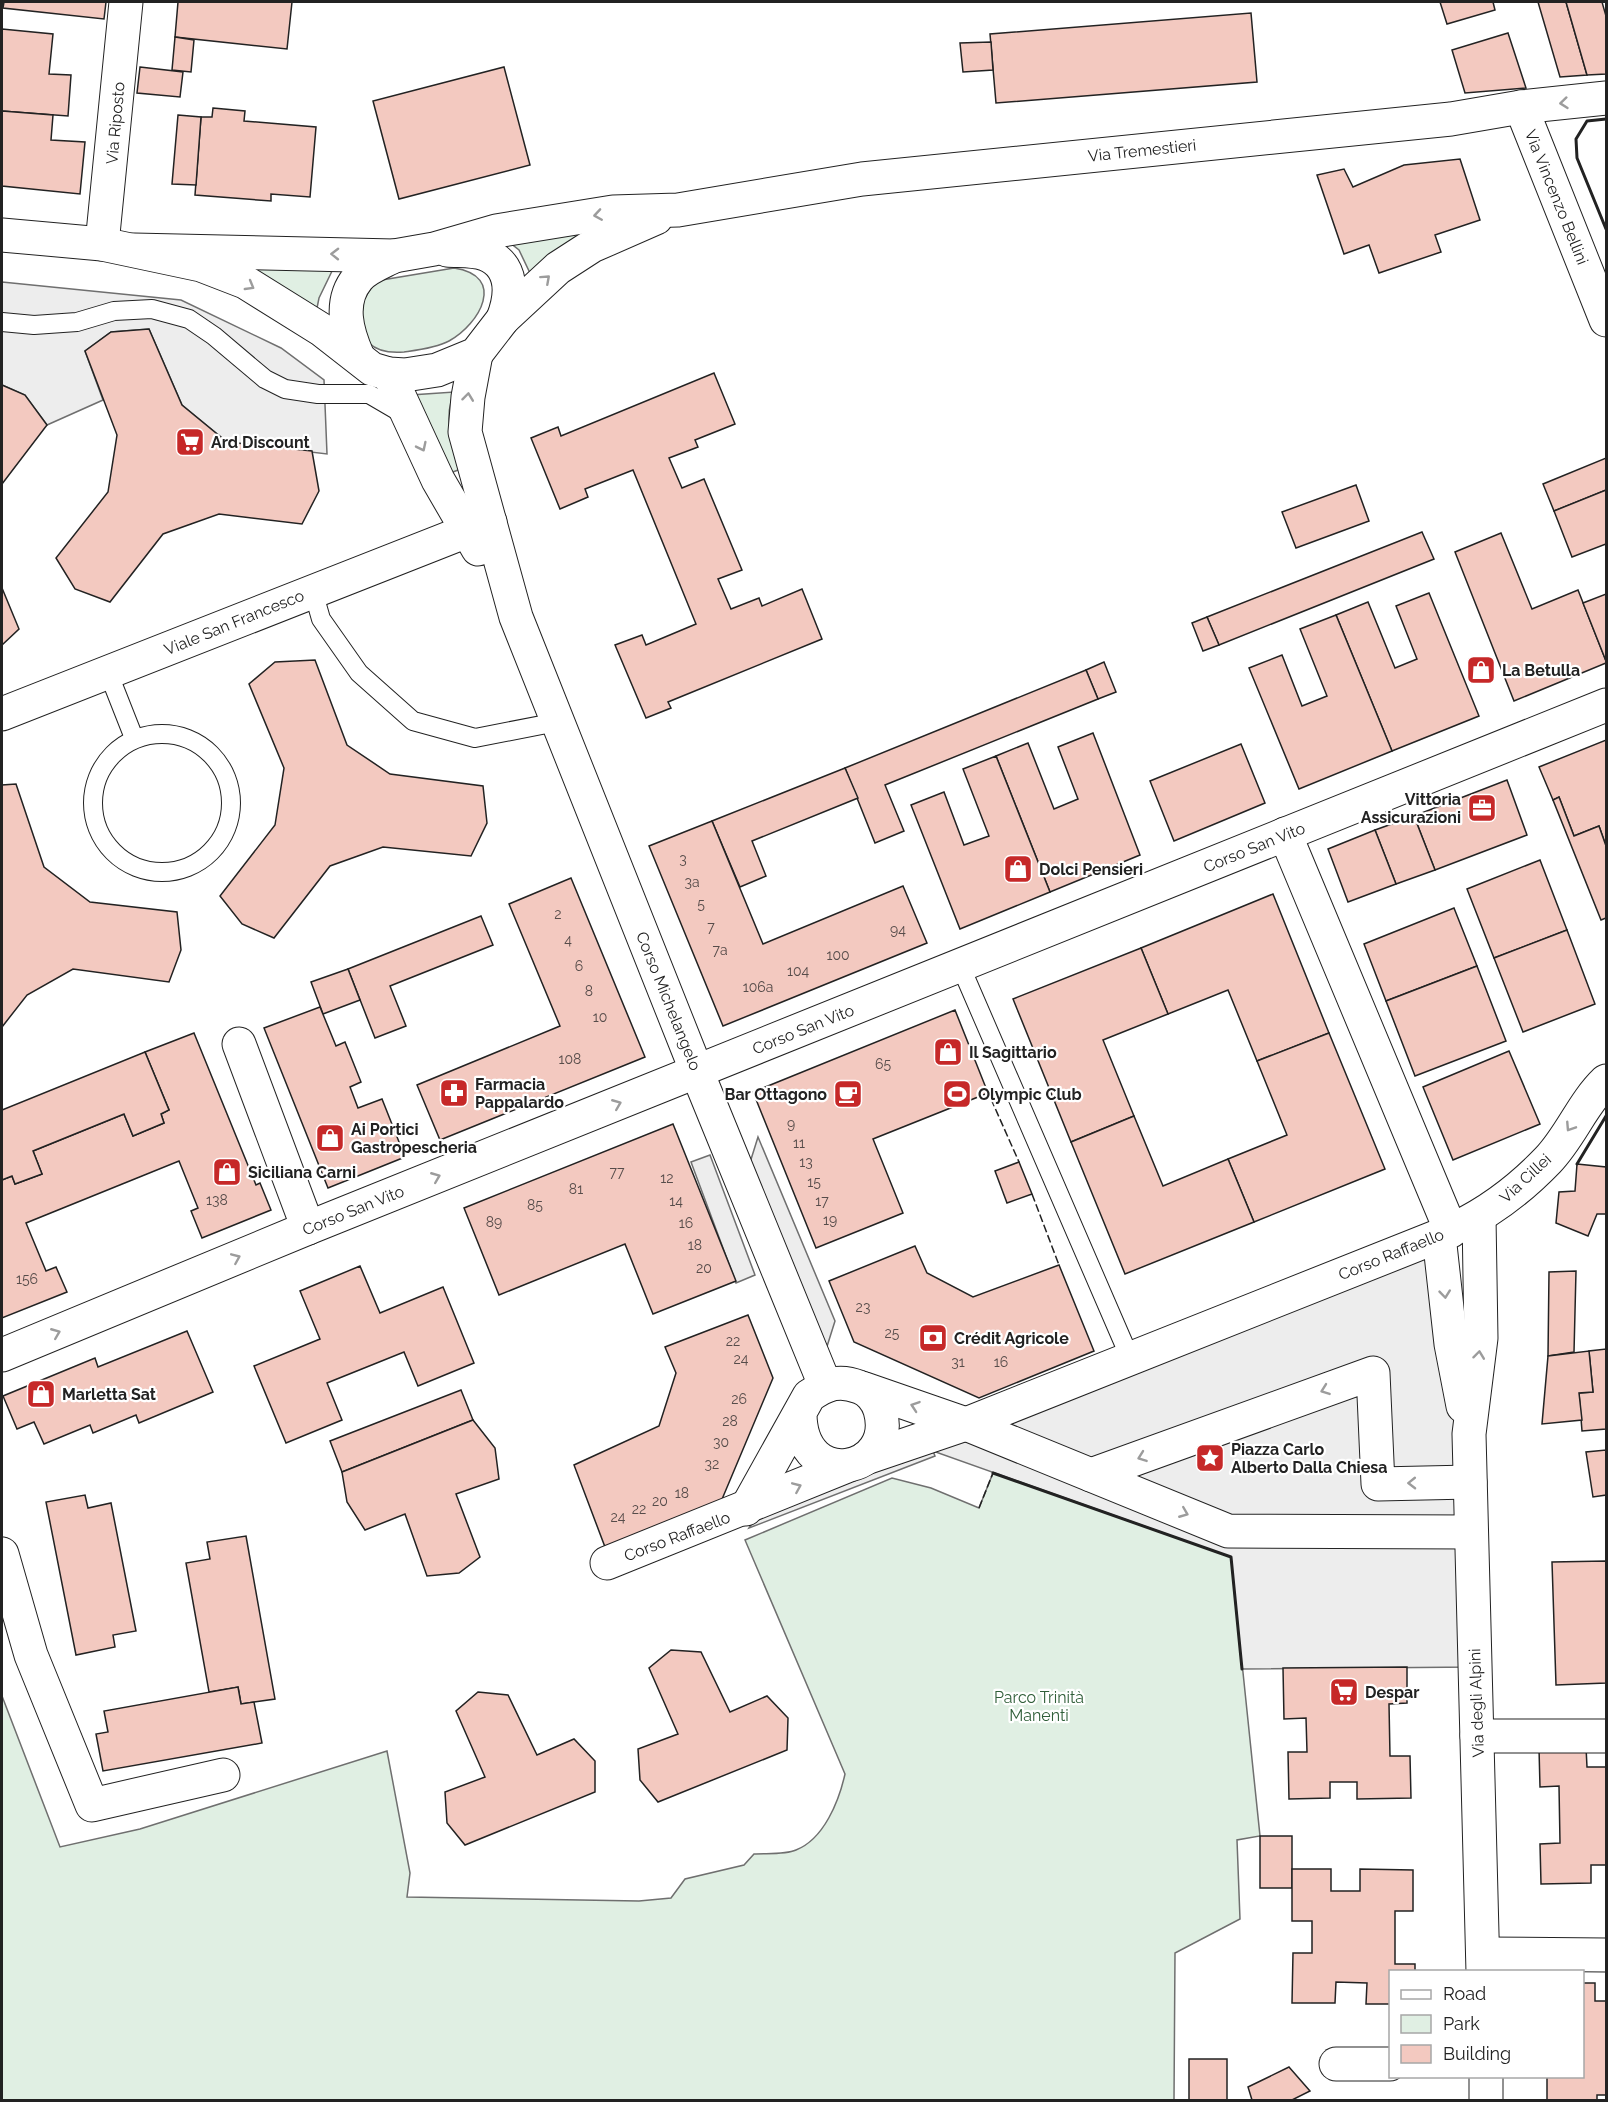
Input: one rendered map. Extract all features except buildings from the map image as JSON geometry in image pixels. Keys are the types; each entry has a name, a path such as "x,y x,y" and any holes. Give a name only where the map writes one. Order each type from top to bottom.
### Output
{"street":[{"name":"Via Riposto","path":"102,244 126,2"},
{"name":"Via Tremestieri","path":"678,210 862,179 1451,119 1606,98"},
{"name":"Via Vincenzo Bellini","path":"1521,108 1606,320"},
{"path":"134,250 394,256 434,249 496,231 613,212 678,210"},
{"path":"479,526 465,432 468,397 476,354 503,319 558,268 592,246 678,210"},
{"path":"2,236 102,244 134,250 201,265 245,282 321,330 372,369 379,384 407,416 438,480 479,526"},
{"path":"434,249 483,254 499,261 507,279 511,298 503,319"},
{"path":"358,357 347,332 351,289 359,276 394,256"},
{"path":"379,384 436,370 476,354"},
{"name":"Viale San Francesco","path":"2,714 479,526"},
{"name":"Corso Michelangelo","path":"479,526 825,1385"},
{"name":"Corso San Vito","path":"2,1355 308,1228 1606,705"},
{"name":"Corso Raffaello","path":"607,1563 746,1509 857,1462 966,1424 1456,1228 1285,834"},
{"path":"239,1044 308,1228"},
{"name":"Via Cillei","path":"1456,1228 1490,1211 1549,1159 1590,1097 1606,1082"},
{"path":"1456,1228 1451,1344 1469,1434"},
{"path":"1456,1228 1481,1338 1469,1434"},
{"path":"1091,1475 1373,1373 1380,1532"},
{"path":"746,1509 809,1396 825,1385 845,1382 966,1424 1228,1531 1472,1532"},
{"path":"800,1414 800,1434 810,1452 827,1464 857,1462 879,1443 884,1423 878,1403 865,1389"},
{"name":"Via degli Alpini","path":"1469,1434 1483,1963"},
{"path":"1378,1484 1470,1482"},
{"path":"2,1554 31,1655 92,1804 223,1775"},
{"path":"1477,1736 1606,1736"},
{"path":"1483,1963 1606,1955"},
{"path":"1335,2064 1389,2064"},
{"path":"1486,2078 1486,2100"}],"lane":[{"path":"2,322 34,324 77,322 114,311 152,309 189,318 265,379 285,389 318,394 379,384"},
{"path":"314,591 321,619 360,673 413,721 475,738 558,722"},
{"path":"108,672 134,738"},
{"path":"160,733 185,737 207,750 223,770 231,794 229,820 219,843 200,861 176,871 151,872 126,863 107,846 103,839 95,824 92,798 98,773 113,753 134,738 160,733"},
{"path":"960,965 1130,1358"}],"green space":[{"path":"585,231 530,273 519,250 509,242"},
{"path":"334,267 319,298 316,313 245,268"},
{"path":"454,268 470,273 480,280 484,290 483,301 478,313 460,333 438,345 404,352 385,351 369,343 363,332 357,309 376,281"},
{"path":"454,392 449,421 461,469 450,473 411,395"},
{"name":"Parco Trinità Manenti","path":"993,1473 1231,1557 1260,1836 1237,1840 1240,1919 1175,1953 1174,2100 2,2100 2,1696 60,1847 140,1829 387,1751 410,1873 407,1897 639,1901 671,1898 685,1879 744,1865 754,1854 786,1853 806,1845 829,1818 839,1796 845,1774 745,1540 892,1478 931,1488 979,1508"}],"shaded area":[{"path":"2,282 181,300 281,348 324,380 327,454 227,442 182,405 149,329 111,332 85,351 103,400 47,425 25,395 2,385"},
{"path":"758,1137 835,1321 824,1356 748,1169"},
{"path":"710,1155 755,1275 736,1283 691,1162"},
{"name":"Piazza Carlo Alberto Dalla Chiesa","path":"1451,1231 1475,1667 1242,1669 1231,1557 933,1451 935,1456 749,1528 762,1508"}],"fence":[{"path":"991,1099 1019,1162"},
{"path":"1032,1194 1059,1265"},
{"path":"979,1508 993,1473"}],"wall":[{"path":"1606,119 1587,121 1576,139 1577,158 1606,229"},
{"path":"1577,1164 1606,1116"},
{"path":"993,1473 1231,1557 1242,1669"}],"place":[{"name":"Ard Discount","path":"190,442"},
{"name":"La Betulla","path":"1481,670"},
{"name":"Vittoria Assicurazioni","path":"1482,808"},
{"name":"Dolci Pensieri","path":"1018,869"},
{"name":"Il Sagittario","path":"948,1052"},
{"name":"Farmacia Pappalardo","path":"454,1093"},
{"name":"Bar Ottagono","path":"848,1094"},
{"name":"Olympic Club","path":"957,1094"},
{"name":"Ai Portici Gastropescheria","path":"330,1138"},
{"name":"Siciliana Carni","path":"227,1172"},
{"name":"Crédit Agricole","path":"933,1338"},
{"name":"Marletta Sat","path":"41,1394"},
{"name":"Piazza Carlo Alberto Dalla Chiesa","path":"1210,1458"},
{"name":"Despar","path":"1344,1692"}]}
